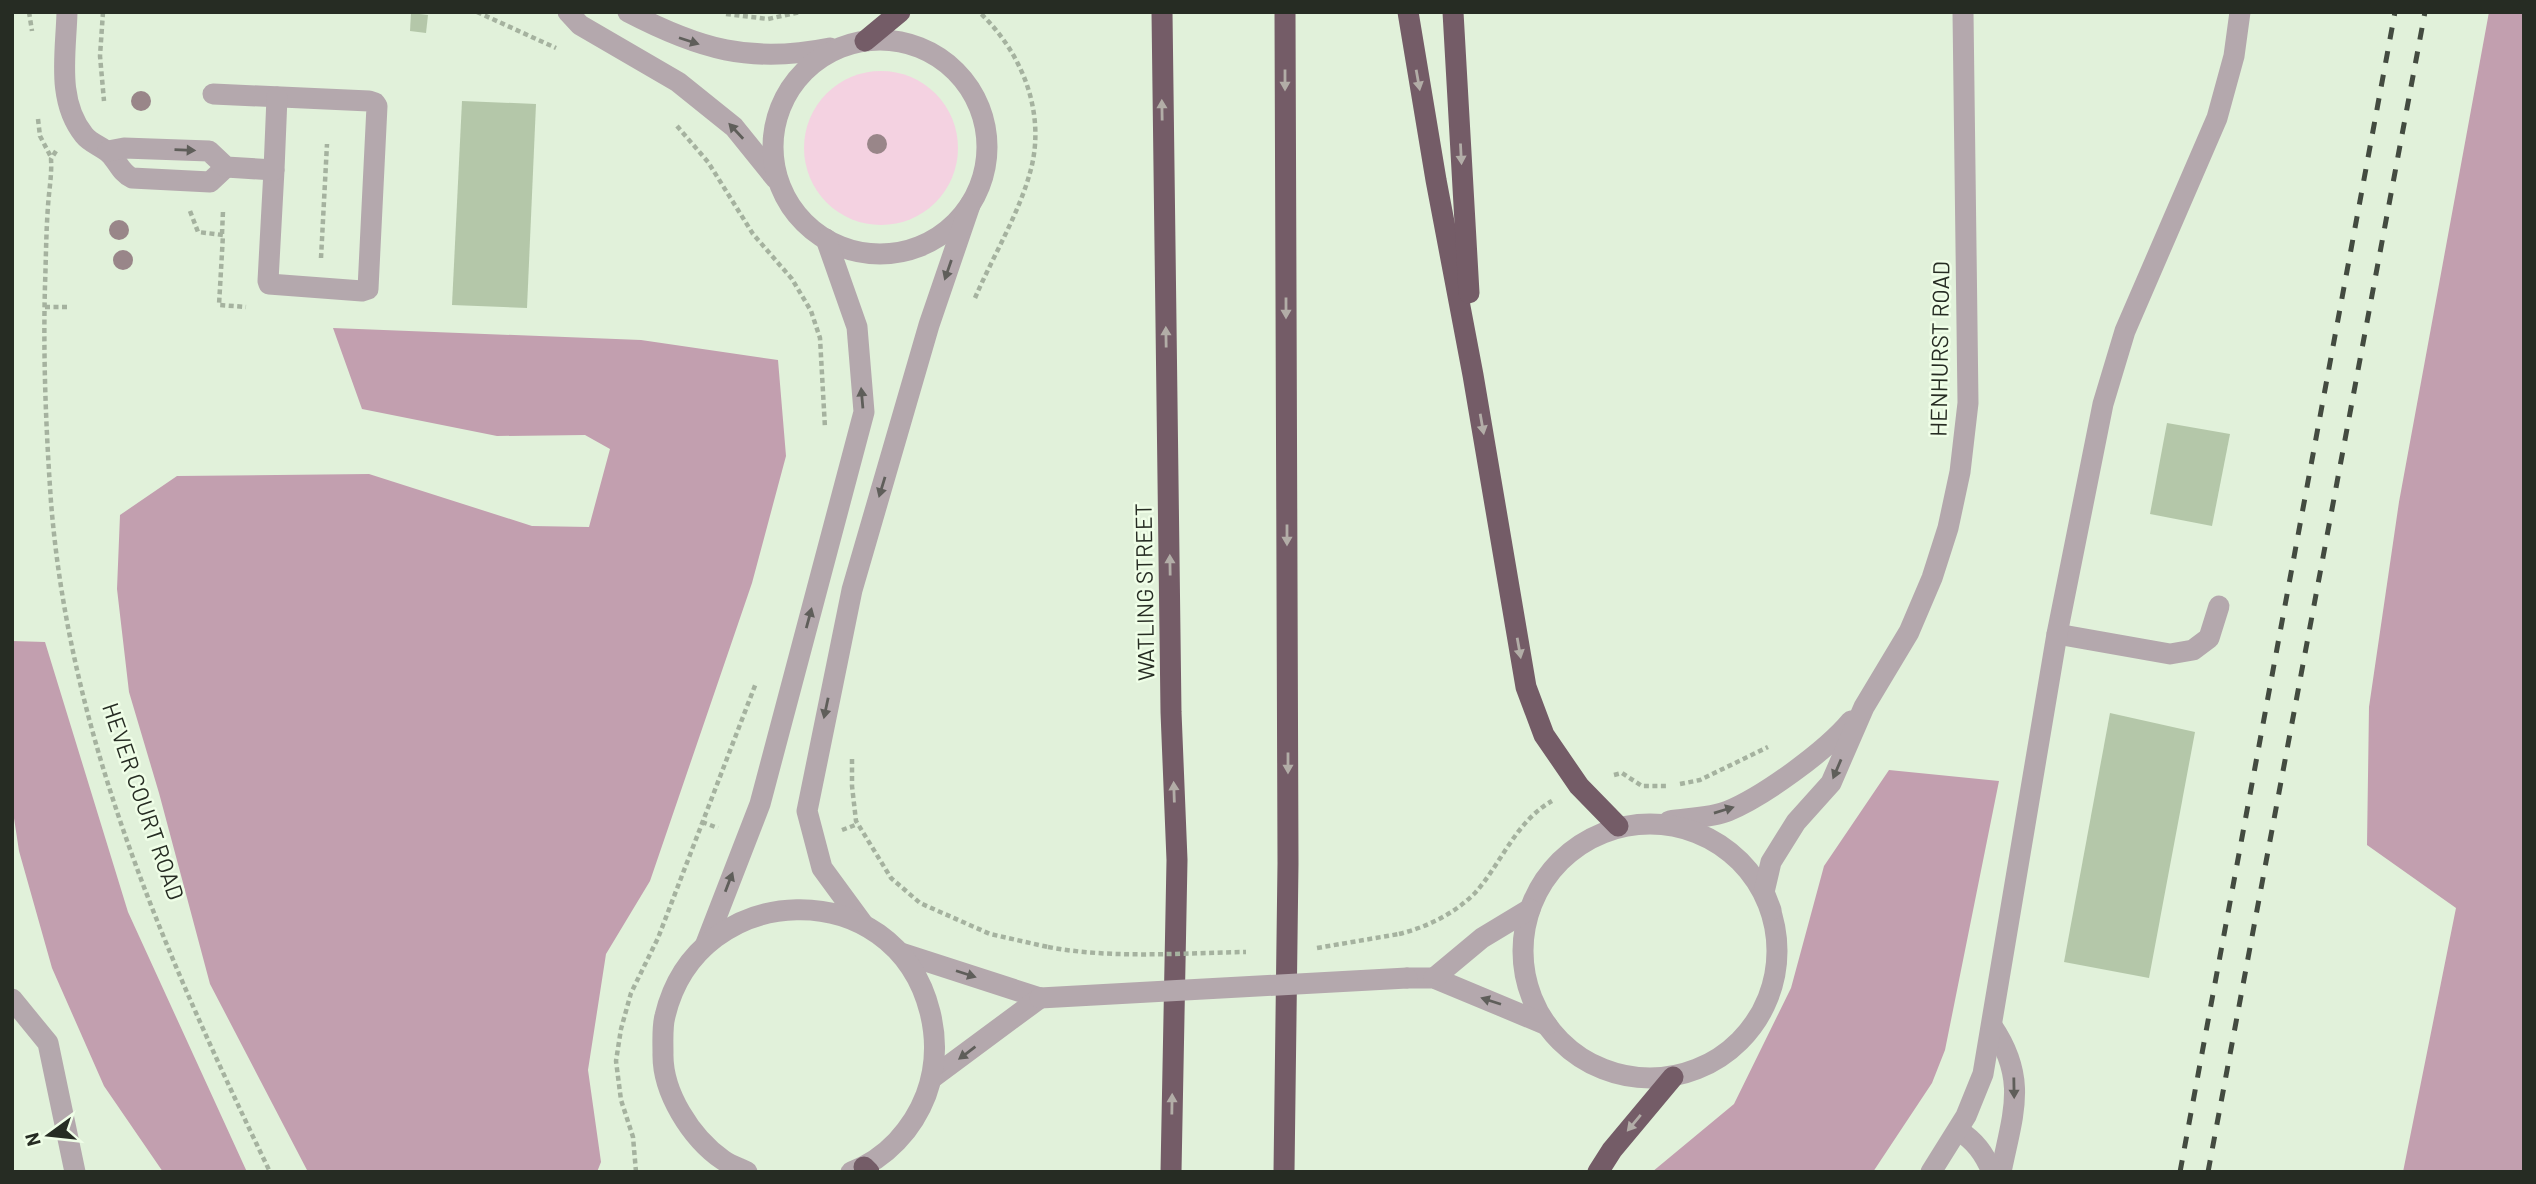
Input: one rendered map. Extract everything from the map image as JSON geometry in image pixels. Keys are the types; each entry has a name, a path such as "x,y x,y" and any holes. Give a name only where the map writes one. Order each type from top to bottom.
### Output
{"highway":[{"path":"865,41 900,12"},
{"name":"WATLING STREET","path":"1162,12 1171,712 1177,860 1171,1172"},
{"path":"1284,1172 1288,863 1285,12"},
{"path":"1408,12 1526,687 1544,735 1579,786 1618,826"},
{"path":"1453,12 1473,374"},
{"path":"1598,1172 1612,1150 1673,1077"}],"street":[{"path":"67,12 67,102 72,117 85,137 108,151 125,174 132,178 210,182 226,167"},
{"path":"568,12 580,25 678,82 734,127 780,184"},
{"path":"628,12 687,40 737,52 791,54 865,41 895,41 922,49 947,64 967,85 980,111 987,140 985,169 929,325 852,590 807,811 822,868 863,924"},
{"name":"HENHURST ROAD","path":"1864,707 1835,740 1763,791 1727,811 1657,823 1618,826 1577,846 1548,874 1530,909 1522,949 1528,989 1547,1026 1571,1051 1602,1069 1637,1078 1673,1077 1714,1062 1748,1034 1770,996 1777,953 1771,910 1765,892 1771,862 1796,822 1831,783 1864,707 1909,632 1932,578 1948,528 1960,472 1968,403 1963,12"},
{"path":"1931,1172 1958,1130 1983,1074 2057,634 2101,417 2121,343 2154,259 2217,118 2234,56 2241,12"},
{"path":"865,41 839,48 805,70 789,92 777,117 773,143 775,171 798,216 826,239 859,252 882,254 905,251 937,238 955,223 970,205"},
{"path":"213,93 376,103 368,287 362,291 274,286 268,283 277,97"},
{"path":"108,151 124,148 209,150 226,167 274,170"},
{"path":"705,946 760,804 864,412 857,327 826,239"},
{"path":"2057,634 2170,654 2193,650 2209,638 2219,606"},
{"name":"HENHURST ROAD","path":"1657,823 1694,831 1727,849 1753,877 1771,910"},
{"path":"747,1172 719,1166 693,1133 672,1098 663,1057 664,1017 679,978 705,946 739,921 780,909 823,910 863,924 901,953 925,991 936,1034 932,1078 919,1114 895,1144 861,1170"},
{"path":"1434,978 1482,938 1530,909"},
{"path":"901,953 1040,998 1434,978 1547,1026"},
{"path":"932,1078 1040,998"},
{"path":"12,999 48,1043 75,1172"},
{"path":"1992,1026 2004,1043 2014,1070 2015,1096 2001,1172"},
{"path":"1958,1130 1985,1155 1992,1172"}],"path":[{"path":"103,12 100,56 104,107"},
{"path":"477,12 563,51"},
{"path":"718,12 768,19 800,12"},
{"path":"974,300 1026,184 1033,160 1035,134 1031,97 1022,70 1006,42 979,12"},
{"path":"671,121 708,162 752,234 792,279 811,311 820,338 825,429 822,439"},
{"path":"319,288 327,144"},
{"name":"HEVER COURT ROAD","path":"53,153 45,306 47,426 53,517 65,610 82,697 108,790 172,956 270,1172"},
{"path":"222,234 223,204"},
{"path":"45,306 71,307"},
{"path":"636,1172 633,1136 621,1100 617,1061 621,1029 631,993 658,938 757,681"},
{"path":"1314,948 1399,934 1428,926 1474,893 1515,835 1544,805 1579,786 1622,773 1642,786 1671,786 1700,780 1772,745"},
{"path":"853,750 852,786 856,821 891,878 920,903 990,934 1077,953 1247,952"}],"shaded area":[{"path":"2489,12 2524,12 2524,1172 2403,1172 2456,908 2367,845 2369,707 2399,502"},
{"path":"881,71 911,76 936,93 953,118 958,148 953,178 936,203 911,220 881,225 851,220 826,203 809,178 804,148 809,118 826,93 851,76"},
{"path":"333,328 641,340 778,360 786,456 752,583 650,881 606,954 588,1070 601,1162 597,1172 308,1172 210,984 129,692 117,589 120,515 177,476 369,474 532,526 589,527 610,449 585,435 497,436 362,409"},
{"path":"12,641 45,642 128,912 247,1172 163,1172 104,1086 52,968 19,851 12,805"},
{"path":"1889,770 1999,781 1945,1050 1932,1083 1873,1172 1652,1172 1734,1104 1791,988 1824,866"}],"building":[{"path":"411,13 428,15 426,33 410,31"},
{"path":"462,101 536,104 527,308 452,305"},
{"path":"2167,423 2230,434 2212,526 2150,514"},
{"path":"2110,713 2195,732 2149,978 2064,962"}],"railway":[{"path":"2180,1172 2395,12"},
{"path":"2208,1172 2425,12"}]}
